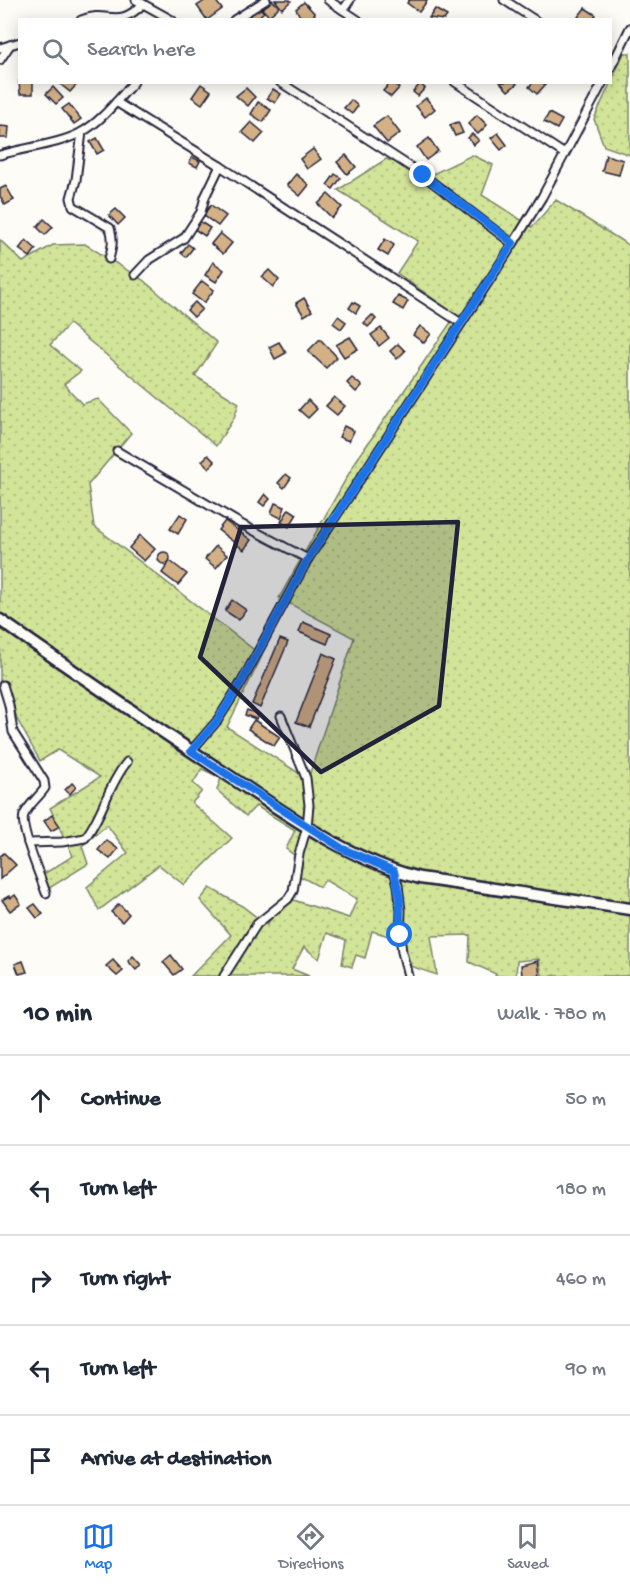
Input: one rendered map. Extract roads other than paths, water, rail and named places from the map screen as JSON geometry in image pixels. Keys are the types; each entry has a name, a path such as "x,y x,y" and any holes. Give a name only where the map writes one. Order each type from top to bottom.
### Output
{"main road":[{"path":"0,620 191,751 343,849 394,871 420,878 630,909"}],"street":[{"path":"237,18 266,0"},
{"path":"328,0 355,18"},
{"path":"343,10 350,0"},
{"path":"504,0 532,18"},
{"path":"122,18 126,17 139,2 168,18"},
{"path":"86,18 91,16 108,18"},
{"path":"612,65 630,28"},
{"path":"0,48 18,43"},
{"path":"0,60 10,45"},
{"path":"0,155 43,145 82,132 116,102 132,84"},
{"path":"283,84 423,175 513,243"},
{"path":"458,84 563,153"},
{"path":"191,751 217,721 241,683 308,559 542,197 563,153 602,84"},
{"path":"116,102 220,166 461,323"},
{"path":"82,132 76,180 71,198 73,206 110,228 113,245 109,259"},
{"path":"135,275 149,260 184,238 201,212 205,197 220,166"},
{"path":"117,451 241,524 308,559"},
{"path":"3,685 13,732 44,781 45,788 25,812 23,819 28,843 46,892"},
{"path":"223,975 257,924 293,891 298,854 307,827 309,805 306,778 282,716"},
{"path":"28,843 62,842 86,837 94,826 116,775 127,762"},
{"path":"394,871 400,898 402,952 408,976"}]}
